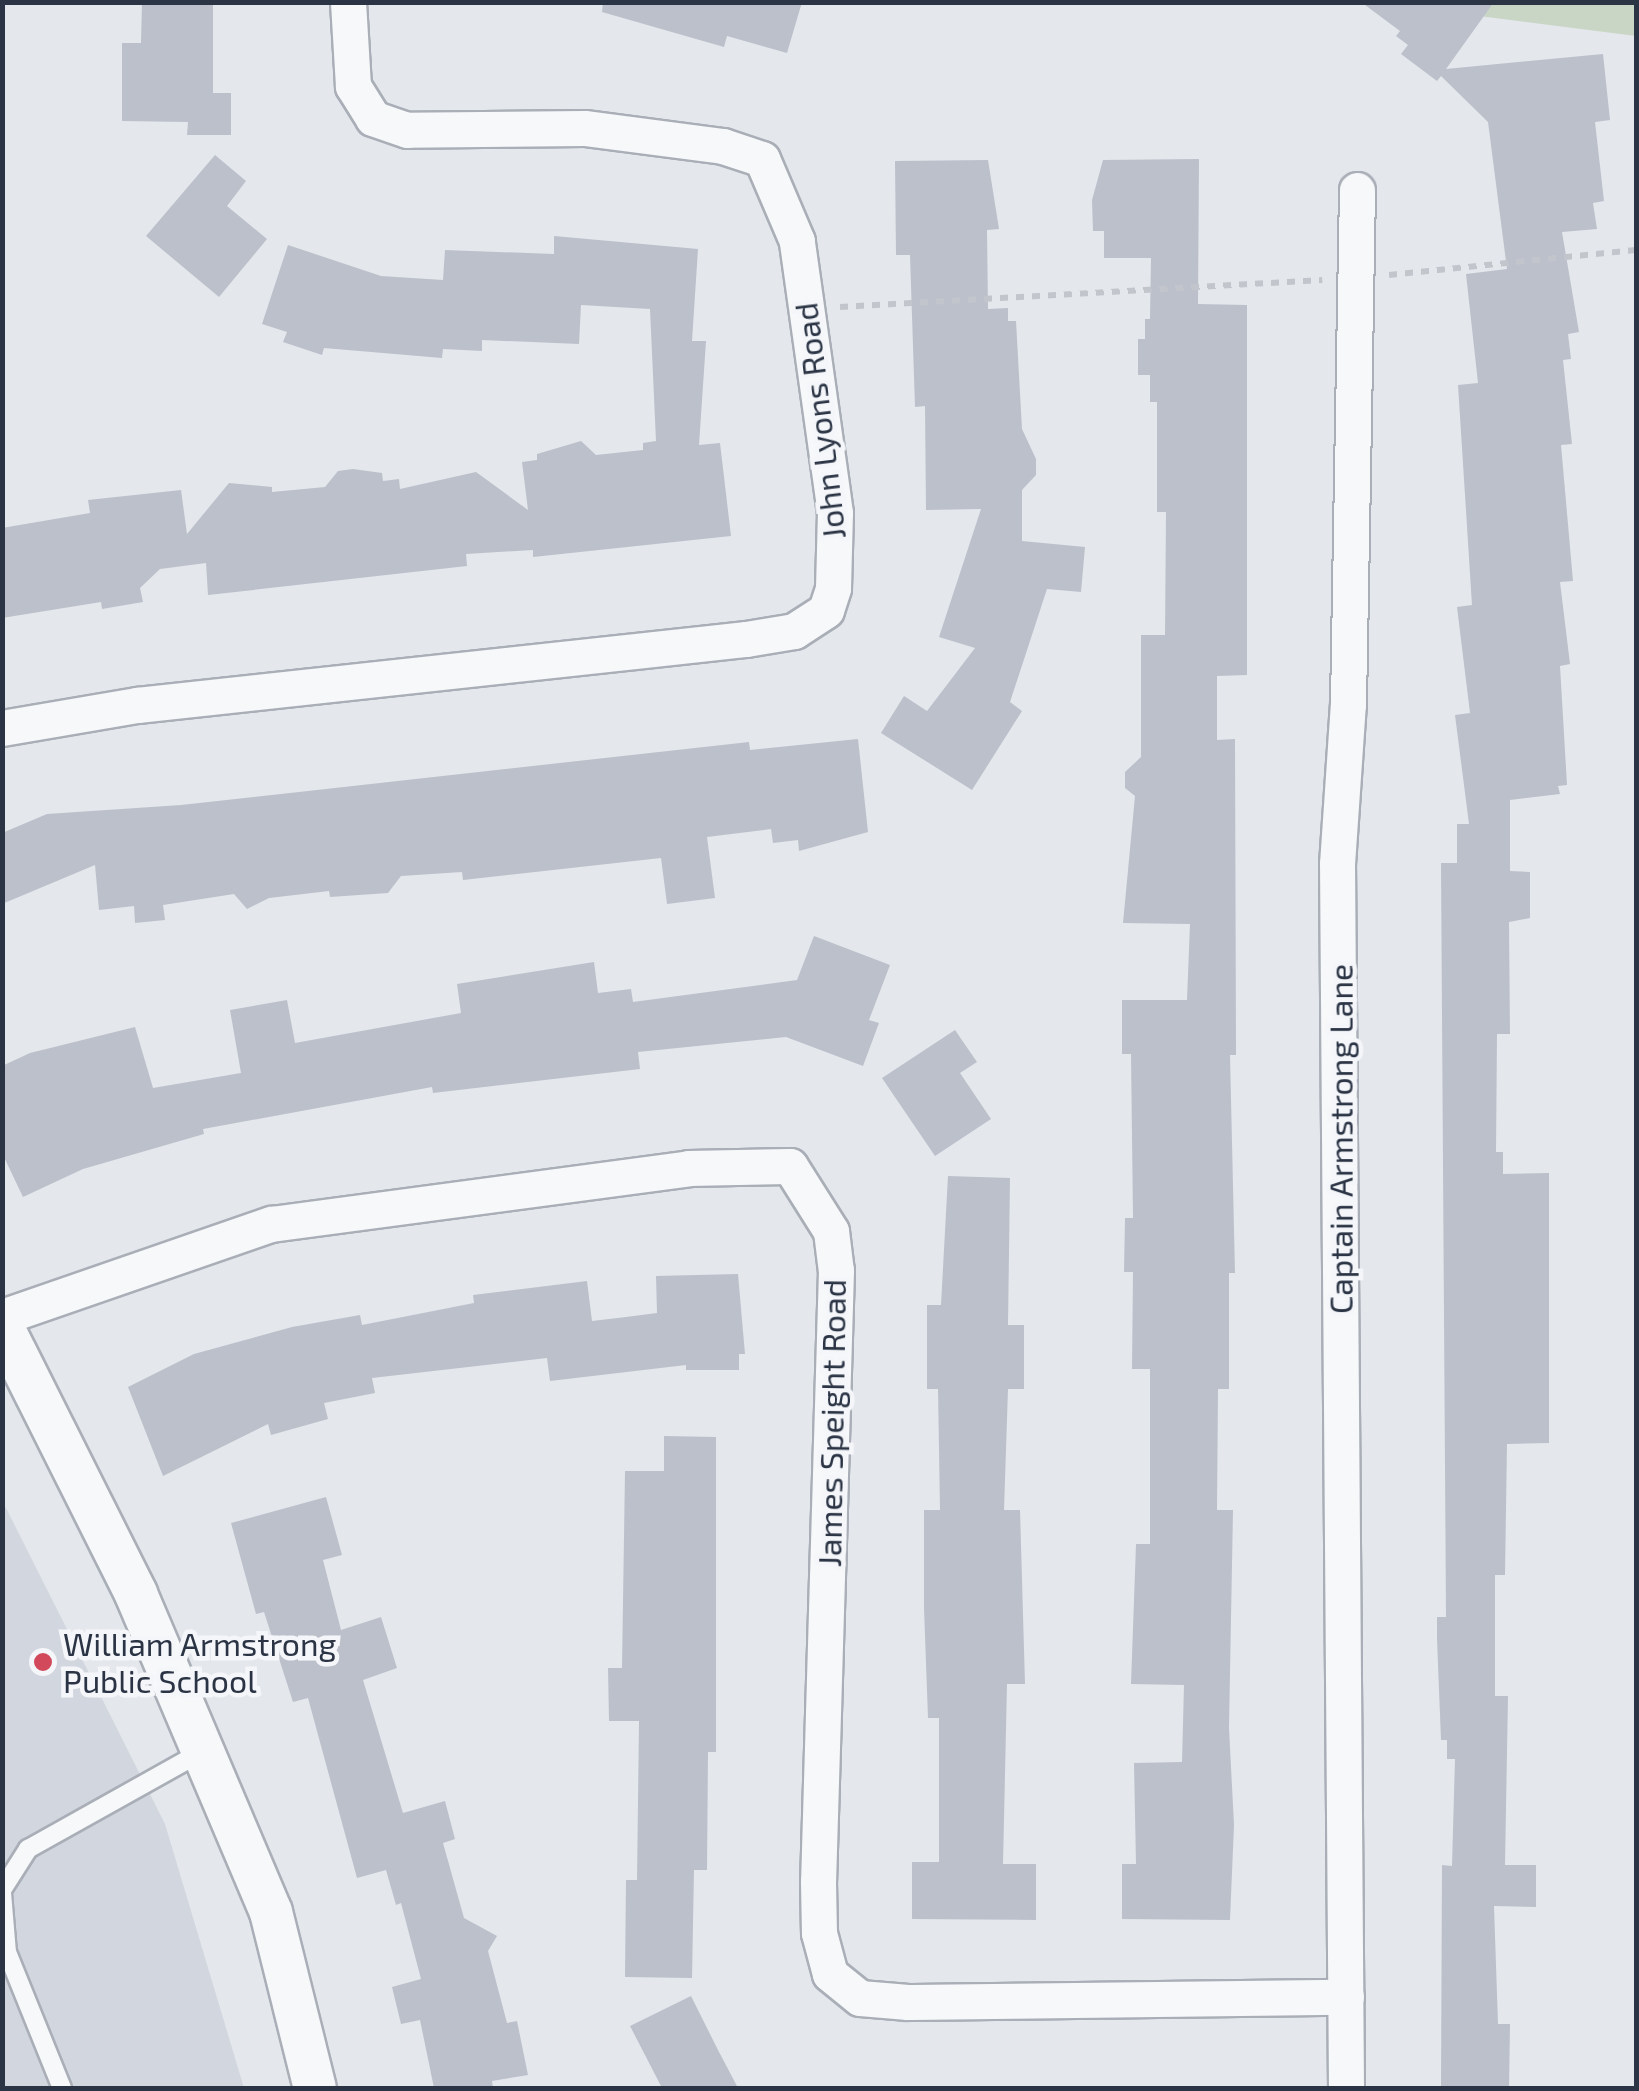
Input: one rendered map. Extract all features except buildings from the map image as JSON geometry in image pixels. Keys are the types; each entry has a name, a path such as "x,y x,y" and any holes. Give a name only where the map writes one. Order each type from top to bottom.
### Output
{"street":[{"name":"John Lyons Road","path":"2,728 137,705 794,631 826,610 834,588 835,512 797,241 762,159 723,146 584,128 407,130 373,118 353,86 348,2"},
{"name":"Captain Armstrong Lane","path":"1346,2088 1337,864 1348,704 1357,190"},
{"name":"James Speight Road","path":"2,1318 271,1224 688,1168 790,1166 830,1230 836,1270 818,1882 830,1974 860,1998 908,2002 1346,1996"},
{"path":"2,1326 136,1594 271,1912 315,2088"}],"lane":[{"path":"62,2088 7,1952 2,1892 28,1849 204,1750"}],"path":[{"path":"806,308 1356,278 1636,250"}],"shaded area":[{"name":"William Armstrong Public School","path":"2,1500 165,1824 244,2088 3,2088"}],"green space":[{"path":"1378,3 1636,3 1636,36"}],"place":[{"name":"William Armstrong Public School","path":"43,1662"}]}
